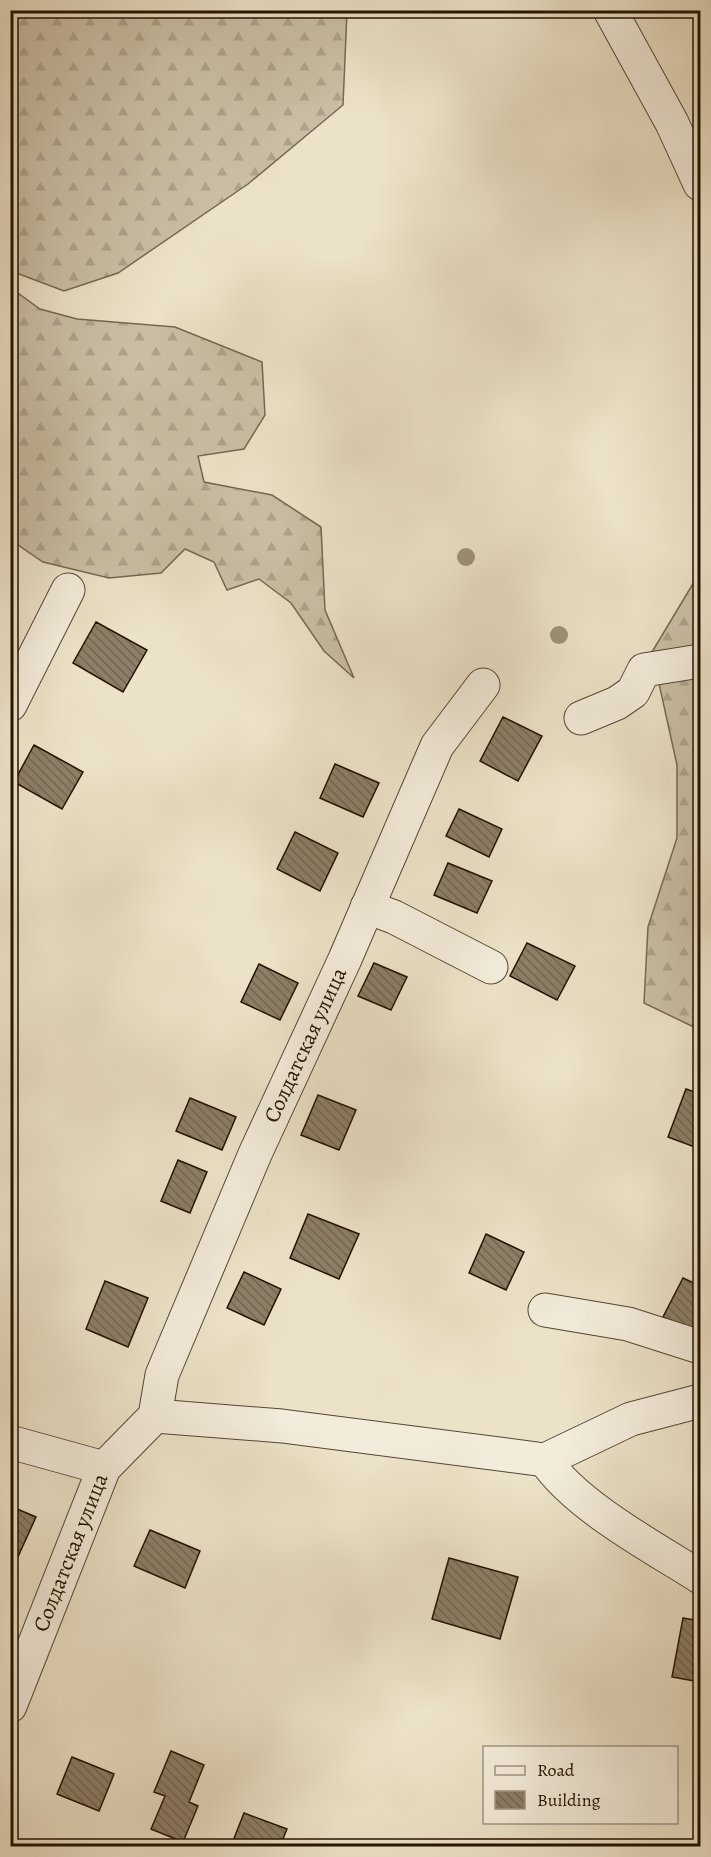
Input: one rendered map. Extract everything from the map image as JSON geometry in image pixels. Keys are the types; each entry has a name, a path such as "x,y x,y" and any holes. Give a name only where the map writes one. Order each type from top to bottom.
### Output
{"street":[{"path":"610,10 672,123 700,184"},
{"path":"10,705 68,590"},
{"path":"581,718 633,692 644,670 700,661"},
{"name":"Солдатская улица","path":"10,1706 104,1468 154,1416 162,1375 255,1154 368,907 437,746 483,685"},
{"path":"368,907 394,917 491,967"},
{"path":"545,1310 628,1324 700,1347"},
{"path":"154,1416 282,1426 545,1460 631,1419 700,1401"},
{"path":"10,1442 104,1468"},
{"path":"545,1460 556,1475 616,1524 700,1577"}],"green space":[{"path":"10,11 347,11 343,105 248,184 118,273 64,291 11,271"},
{"path":"11,288 40,309 77,319 175,327 262,362 265,415 244,449 198,456 204,482 272,495 321,527 325,610 354,678 324,651 291,603 259,579 227,590 214,562 185,549 161,573 109,578 43,562 11,540"},
{"path":"700,572 700,1030 644,1003 648,927 677,838 677,765 652,652"}],"building":[{"path":"96,622 147,650 123,692 73,663"},
{"path":"503,717 542,736 518,781 480,761"},
{"path":"34,745 83,772 62,809 14,782"},
{"path":"335,764 379,783 363,817 320,798"},
{"path":"459,809 502,829 489,857 446,836"},
{"path":"295,832 338,853 320,891 277,869"},
{"path":"448,863 492,881 477,913 434,895"},
{"path":"527,943 575,966 557,1000 510,976"},
{"path":"374,963 407,977 391,1010 358,996"},
{"path":"259,964 298,983 280,1020 241,1002"},
{"path":"686,1089 700,1094 700,1149 668,1137"},
{"path":"318,1095 356,1110 339,1150 301,1135"},
{"path":"190,1098 236,1117 222,1150 176,1131"},
{"path":"178,1160 207,1172 190,1213 161,1201"},
{"path":"308,1214 359,1234 339,1279 290,1258"},
{"path":"486,1234 524,1252 506,1290 469,1273"},
{"path":"244,1272 281,1289 264,1325 227,1308"},
{"path":"683,1278 700,1286 700,1336 663,1317"},
{"path":"105,1281 148,1298 128,1347 86,1329"},
{"path":"10,1506 36,1517 16,1561 10,1559"},
{"path":"150,1530 200,1551 185,1588 134,1566"},
{"path":"449,1558 518,1577 500,1639 432,1619"},
{"path":"683,1618 700,1621 700,1682 672,1677"},
{"path":"171,1751 204,1765 189,1802 198,1806 183,1842 151,1829 165,1796 154,1792"},
{"path":"72,1757 114,1774 99,1811 57,1794"},
{"path":"244,1813 287,1829 280,1846 231,1846"}]}
